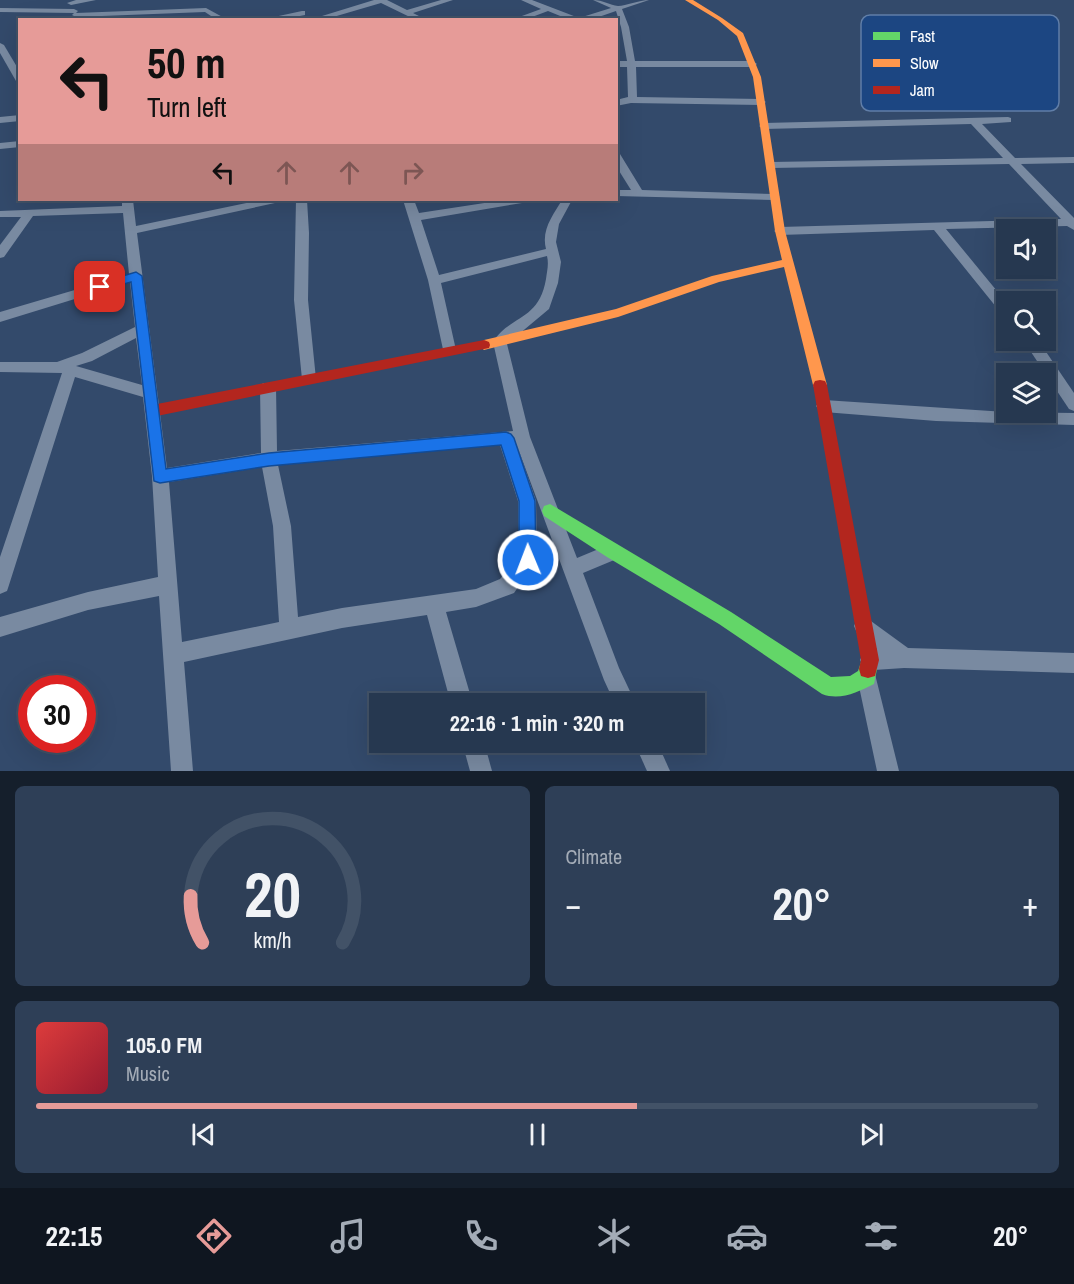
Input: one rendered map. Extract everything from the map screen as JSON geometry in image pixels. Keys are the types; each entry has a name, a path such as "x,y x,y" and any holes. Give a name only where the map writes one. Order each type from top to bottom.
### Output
{"street":[{"path":"76,15 71,1 92,0"},
{"path":"148,0 153,16"},
{"path":"208,0 210,11"},
{"path":"320,18 381,0 418,18"},
{"path":"407,12 449,0"},
{"path":"525,0 574,18"},
{"path":"597,0 617,8 627,35 633,88 631,100"},
{"path":"585,18 645,0"},
{"path":"687,0 734,28 748,49 753,64 780,231 824,406 888,771"},
{"path":"519,18 546,6"},
{"path":"296,7 305,16"},
{"path":"0,10 76,15 153,16 210,11 221,18"},
{"path":"284,18 305,16"},
{"path":"0,45 3,57 14,77"},
{"path":"3,57 18,53"},
{"path":"618,64 753,64"},
{"path":"618,103 631,100 760,102"},
{"path":"0,120 18,118"},
{"path":"764,126 1008,120"},
{"path":"974,121 1072,224"},
{"path":"0,146 18,144"},
{"path":"618,159 639,194"},
{"path":"771,165 1074,160"},
{"path":"618,193 774,197"},
{"path":"131,231 270,201"},
{"path":"301,201 302,300 309,379"},
{"path":"409,201 434,280 449,350"},
{"path":"416,217 516,201"},
{"path":"500,342 542,309 552,283 555,262 550,242 553,224 566,201"},
{"path":"0,214 128,204 160,476 166,585 182,771"},
{"path":"0,254 29,213"},
{"path":"780,231 1072,224"},
{"path":"937,226 996,298"},
{"path":"434,280 552,250"},
{"path":"152,411 449,350 500,342 618,313 716,279 789,262"},
{"path":"0,317 136,276"},
{"path":"0,585 64,368 143,329"},
{"path":"173,654 342,618 476,598 507,586 528,560 527,501 514,437 500,342"},
{"path":"1039,351 1068,386 1074,405"},
{"path":"0,367 64,368 128,388 150,392"},
{"path":"268,387 269,459 282,526 289,629"},
{"path":"824,406 936,415 1074,419"},
{"path":"160,476 269,459 514,437"},
{"path":"514,437 550,511 621,693"},
{"path":"550,511 613,552 725,618 829,687 850,685 869,668 904,658 1074,663"},
{"path":"572,569 613,552"},
{"path":"0,627 88,601 166,585"},
{"path":"434,604 459,693"},
{"path":"864,626 904,658"},
{"path":"476,753 481,771"},
{"path":"650,753 659,771"}],"traffic: fast":[{"path":"550,511 613,552 725,618 829,687 851,685 867,677 868,669"}],"traffic: slow":[{"path":"688,0 720,19 740,35 757,77 780,231 820,385"},
{"path":"484,345 618,313 716,279 789,262"}],"traffic: jam":[{"path":"152,411 484,345"},
{"path":"820,385 870,660 868,669"}],"route":[{"path":"100,287 136,276 160,476 269,459 506,438 527,501 528,560"}]}
